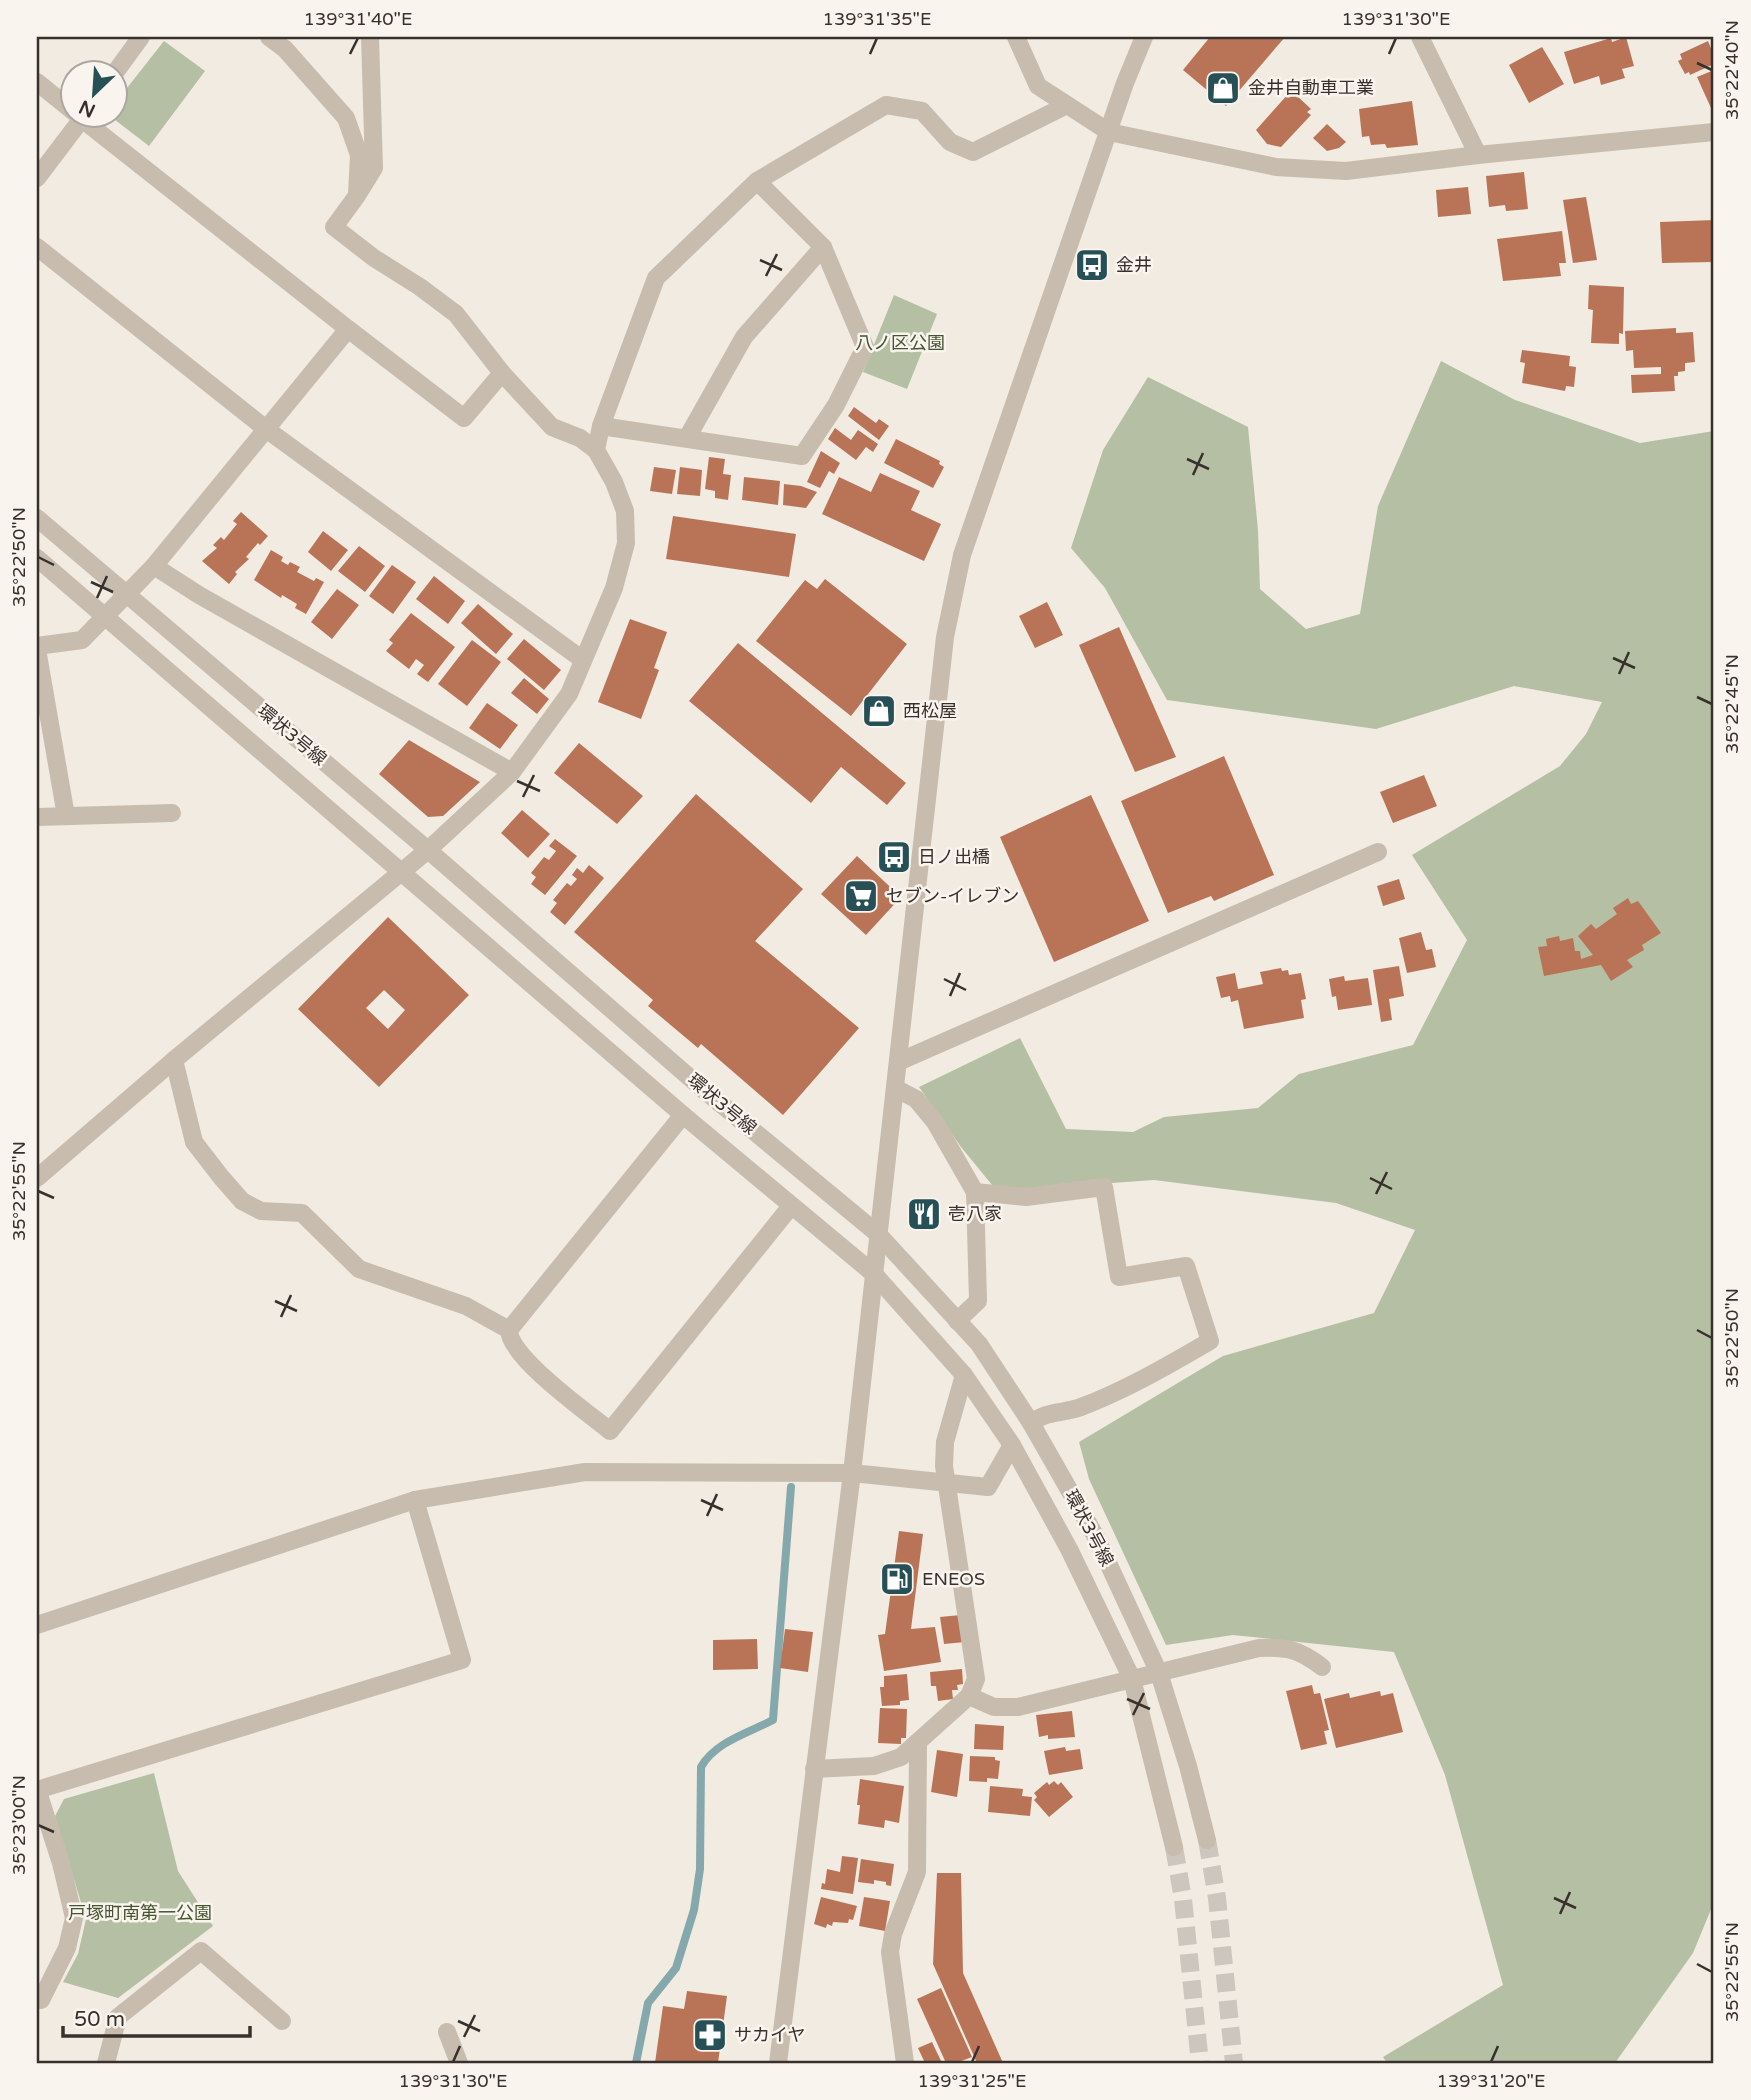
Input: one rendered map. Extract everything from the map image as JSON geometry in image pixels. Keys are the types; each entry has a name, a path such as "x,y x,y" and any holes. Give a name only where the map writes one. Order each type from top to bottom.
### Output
{"street":[{"path":"124,60 141,37"},
{"path":"269,37 285,49 346,118 359,155 356,197"},
{"path":"37,1178 174,1060 428,850 512,772 569,694 614,588 626,543 625,510 614,482 596,450 580,438 552,427 502,373 456,314 334,227 374,168 370,37"},
{"path":"1016,37 1038,86 1109,132 1276,167 1346,172 1478,155 1714,132"},
{"path":"778,2063 852,1473 944,637 962,555 1144,37"},
{"path":"1420,37 1478,155"},
{"path":"37,82 60,101"},
{"path":"596,450 601,426 656,278 757,181 886,105 922,111 950,142 973,152 1067,105"},
{"path":"37,178 70,130"},
{"path":"97,130 464,418 502,373"},
{"path":"601,426 802,456 836,405 865,347 823,247 757,181"},
{"path":"37,247 266,429 583,660"},
{"path":"687,438 744,337 823,247"},
{"path":"66,816 37,648 82,640 127,594 154,566 348,329"},
{"name":"環状3号線","path":"37,518 428,850 704,1090 878,1234 979,1344 1031,1423 1096,1537 1159,1673 1188,1766 1207,1840"},
{"name":"環状3号線","path":"37,558 683,1115 874,1274 964,1375 1012,1445 1069,1549 1132,1679 1174,1847"},
{"path":"154,566 512,772"},
{"path":"37,817 172,813"},
{"path":"898,1062 1378,852"},
{"path":"174,1060 194,1142 242,1201 261,1210 302,1213 359,1269 466,1306 509,1330"},
{"path":"895,1088 916,1099 935,1122 975,1192 978,1301 957,1321"},
{"path":"683,1115 509,1330 509,1336 526,1363 610,1431 791,1206"},
{"path":"975,1192 1026,1197 1104,1187 1119,1277 1186,1266 1210,1341 1180,1359 1090,1403 1042,1415 1031,1423"},
{"path":"814,1769 874,1766 901,1757 969,1696 976,1679 946,1481 945,1442 964,1375"},
{"path":"37,1625 415,1500 586,1472 852,1473 988,1487 1012,1445"},
{"path":"41,2000 67,1948 74,1918 61,1863 37,1790 462,1660 415,1500"},
{"path":"969,1696 995,1707 1018,1707 1271,1647 1305,1653 1322,1667"},
{"path":"905,2063 890,1952 893,1934 917,1872 918,1742"},
{"path":"106,2063 118,2017 201,1951 282,2021"},
{"path":"447,2032 459,2063"}],"green space":[{"path":"164,41 205,71 149,146 128,130 130,84"},
{"name":"八ノ区公園","path":"894,295 937,314 907,389 863,372"},
{"path":"1441,361 1515,400 1640,443 1714,431 1714,1902 1693,1953 1615,2063 1387,2063 1383,2057 1503,1985 1445,1775 1394,1652 1233,1635 1166,1645 1089,1479 1079,1442 1223,1356 1374,1313 1415,1230 1336,1203 1154,1180 997,1191 961,1147 919,1087 1020,1038 1066,1129 1133,1132 1164,1117 1258,1108 1299,1074 1413,1045 1467,940 1412,855 1560,766 1586,734 1602,702 1514,686 1376,729 1167,700 1105,588 1071,548 1103,450 1148,377 1248,427 1258,530 1260,589 1306,629 1360,614 1378,506"},
{"name":"戸塚町南第一公園","path":"154,1773 178,1871 213,1926 118,1998 63,1982 78,1954 86,1919 55,1816 64,1799"}],"building":[{"name":"金井自動車工業","path":"1210,37 1285,37 1226,106 1183,70"},
{"path":"1626,37 1634,66 1622,69 1625,78 1601,85 1599,76 1574,84 1564,52 1611,38 1612,42"},
{"path":"1708,41 1714,64 1690,75 1689,72 1685,74 1678,61 1682,59 1680,54"},
{"path":"1542,47 1564,84 1529,103 1509,65"},
{"path":"1714,70 1714,107 1711,108 1697,77"},
{"path":"1289,93 1292,96 1295,94 1311,109 1307,112 1311,115 1281,147 1267,144 1256,130"},
{"path":"1412,101 1418,145 1387,148 1385,144 1371,145 1369,136 1362,137 1359,109"},
{"path":"1327,124 1346,142 1339,148 1327,151 1313,138"},
{"path":"1524,172 1528,209 1506,211 1505,205 1489,207 1486,176"},
{"path":"1468,187 1471,214 1438,217 1436,190"},
{"path":"1586,197 1597,260 1573,263 1563,200"},
{"path":"1714,220 1714,262 1662,263 1660,222"},
{"path":"1562,231 1566,263 1559,263 1561,276 1503,281 1497,239"},
{"path":"1589,285 1624,287 1623,334 1619,333 1619,344 1591,343 1593,310 1588,309"},
{"path":"1676,328 1676,333 1693,332 1695,362 1685,363 1685,371 1674,376 1675,391 1632,393 1631,375 1661,374 1661,367 1634,368 1633,350 1626,351 1625,331"},
{"path":"1522,350 1570,356 1569,366 1576,367 1574,387 1566,386 1565,391 1522,383 1525,363 1520,362"},
{"path":"854,407 876,423 879,419 889,426 879,440 848,416"},
{"path":"835,428 851,440 858,430 878,444 873,452 866,447 856,460 828,439"},
{"path":"896,439 940,461 939,464 944,467 933,488 884,463"},
{"path":"821,451 840,463 834,474 829,471 820,488 807,482"},
{"path":"709,457 725,459 723,474 731,475 728,500 715,498 715,491 705,489"},
{"path":"654,467 676,470 672,494 650,491"},
{"path":"680,467 702,470 700,496 677,494"},
{"path":"880,473 920,491 911,510 941,524 924,561 822,514 839,477 871,492"},
{"path":"744,477 780,481 778,505 742,500"},
{"path":"784,484 817,492 806,508 783,505"},
{"path":"241,512 268,536 246,557 249,559 235,572 237,574 229,584 202,561 217,548 213,545 221,537 224,540 237,524 233,521"},
{"path":"673,516 796,534 789,577 666,559"},
{"path":"323,531 348,550 331,571 308,552"},
{"path":"359,546 385,566 365,592 338,571"},
{"path":"271,550 283,557 281,561 300,567 297,572 314,581 316,578 324,582 306,614 295,608 297,604 282,595 281,598 254,580"},
{"path":"392,565 416,582 393,614 369,596"},
{"path":"434,576 465,601 448,624 416,599"},
{"path":"825,579 907,644 851,716 756,641 805,580 817,589"},
{"path":"337,589 359,605 332,639 311,622"},
{"path":"1047,602 1063,635 1035,648 1019,616"},
{"path":"478,604 513,634 496,654 461,623"},
{"path":"411,613 455,647 428,682 417,674 424,665 416,659 409,669 386,651 393,643 389,640"},
{"path":"630,619 667,632 654,668 659,670 641,719 598,702"},
{"path":"1119,627 1176,757 1135,772 1079,645"},
{"path":"524,639 561,670 544,690 507,659"},
{"path":"472,640 501,662 467,706 438,684"},
{"path":"738,643 906,783 887,805 841,767 811,803 689,701"},
{"path":"524,678 549,699 537,714 511,693"},
{"path":"487,703 518,725 500,749 469,728"},
{"path":"409,740 480,782 443,816 428,817 379,774"},
{"path":"579,743 643,796 617,824 554,773"},
{"path":"1224,756 1274,875 1214,901 1211,896 1168,913 1121,801"},
{"path":"1424,775 1437,806 1393,823 1380,792"},
{"path":"696,794 803,889 755,941 859,1028 783,1115 701,1044 698,1048 648,1006 653,1000 574,932"},
{"path":"1091,795 1149,921 1054,962 1000,837"},
{"path":"522,810 550,834 528,858 501,833"},
{"path":"555,839 577,856 545,895 531,884 536,877 531,873 544,857 549,860 556,851 549,846"},
{"name":"セブン-イレブン","path":"857,856 901,897 866,935 821,894"},
{"path":"589,865 604,878 565,925 550,912 557,903 553,900 567,883 571,886 577,879 572,875 577,868 583,873"},
{"path":"1399,879 1405,899 1383,906 1377,886"},
{"path":"1628,898 1631,904 1638,901 1661,933 1642,945 1644,950 1627,960 1633,967 1611,981 1601,965 1544,976 1538,947 1547,946 1546,939 1559,936 1560,941 1573,938 1575,951 1580,951 1581,959 1593,955 1578,936 1591,924 1596,929 1617,914 1613,908"},
{"path":"388,917 469,995 379,1087 298,1009","holes":["384,990 405,1010 388,1029 366,1008"]},
{"path":"1421,932 1426,950 1432,949 1436,967 1407,973 1399,938"},
{"path":"1399,966 1404,996 1389,999 1392,1020 1381,1022 1373,970"},
{"path":"1281,968 1282,971 1288,970 1289,975 1301,973 1306,999 1301,1000 1304,1018 1244,1029 1238,1000 1231,1002 1230,996 1221,998 1216,977 1235,973 1238,989 1263,984 1260,972"},
{"path":"1344,976 1345,981 1368,978 1372,1005 1338,1010 1336,996 1332,997 1329,979"},
{"path":"899,1531 923,1534 911,1629 935,1627 941,1662 884,1671 878,1635 885,1634"},
{"path":"961,1615 965,1642 944,1644 940,1617"},
{"path":"785,1629 813,1632 808,1672 780,1668"},
{"path":"757,1639 758,1669 713,1670 713,1640"},
{"path":"962,1669 963,1684 957,1685 958,1690 952,1690 953,1699 938,1701 936,1686 931,1686 930,1672"},
{"path":"907,1674 909,1700 900,1701 900,1705 882,1706 880,1687 884,1687 884,1676"},
{"path":"1312,1685 1314,1694 1320,1693 1329,1730 1324,1731 1327,1744 1301,1750 1286,1691"},
{"path":"1380,1691 1381,1696 1393,1693 1403,1732 1336,1748 1324,1699 1349,1693 1350,1698"},
{"path":"880,1708 907,1709 906,1738 901,1738 901,1744 878,1743"},
{"path":"1072,1711 1075,1737 1039,1737 1036,1715"},
{"path":"975,1724 1004,1726 1003,1750 974,1749"},
{"path":"1065,1747 1066,1751 1080,1749 1083,1769 1049,1775 1044,1751"},
{"path":"937,1750 963,1754 957,1797 931,1792"},
{"path":"970,1756 995,1757 995,1760 1000,1761 998,1779 987,1778 987,1782 969,1781"},
{"path":"860,1779 904,1786 899,1823 885,1820 884,1828 858,1824"},
{"path":"1054,1781 1058,1785 1061,1782 1073,1797 1049,1817 1034,1800 1037,1797 1034,1793 1047,1782 1049,1785"},
{"path":"990,1786 1023,1789 1022,1796 1032,1797 1030,1816 988,1812"},
{"path":"842,1856 858,1858 853,1894 821,1889 822,1883 825,1884 827,1869 840,1872"},
{"path":"861,1859 894,1864 891,1886 886,1885 886,1882 874,1880 874,1884 858,1882"},
{"path":"937,1873 961,1873 963,1973 1003,2063 977,2063 933,1964"},
{"path":"821,1897 857,1906 853,1920 849,1919 848,1923 833,1922 832,1926 827,1924 826,1928 814,1924"},
{"path":"864,1897 890,1901 885,1931 859,1926"},
{"path":"941,1988 972,2057 956,2063 946,2063 917,1999"},
{"path":"687,1991 727,1996 718,2063 655,2063 663,2006 684,2009"},
{"path":"932,2042 942,2063 925,2063 918,2048"}],"waterway":[{"path":"636,2063 648,2003 676,1968 694,1910 700,1869 701,1767 707,1758 723,1745 773,1720 791,1487"}],"tunnel":[{"path":"1207,1840 1217,1898 1234,2063"},
{"path":"1174,1847 1183,1899 1200,2063"}],"place":[{"name":"金井自動車工業","path":"1223,88"},
{"name":"金井","path":"1092,265"},
{"name":"西松屋","path":"879,711"},
{"name":"日ノ出橋","path":"894,857"},
{"name":"セブン-イレブン","path":"861,896"},
{"name":"壱八家","path":"924,1214"},
{"name":"ENEOS","path":"897,1579"},
{"name":"サカイヤ","path":"710,2035"}]}
